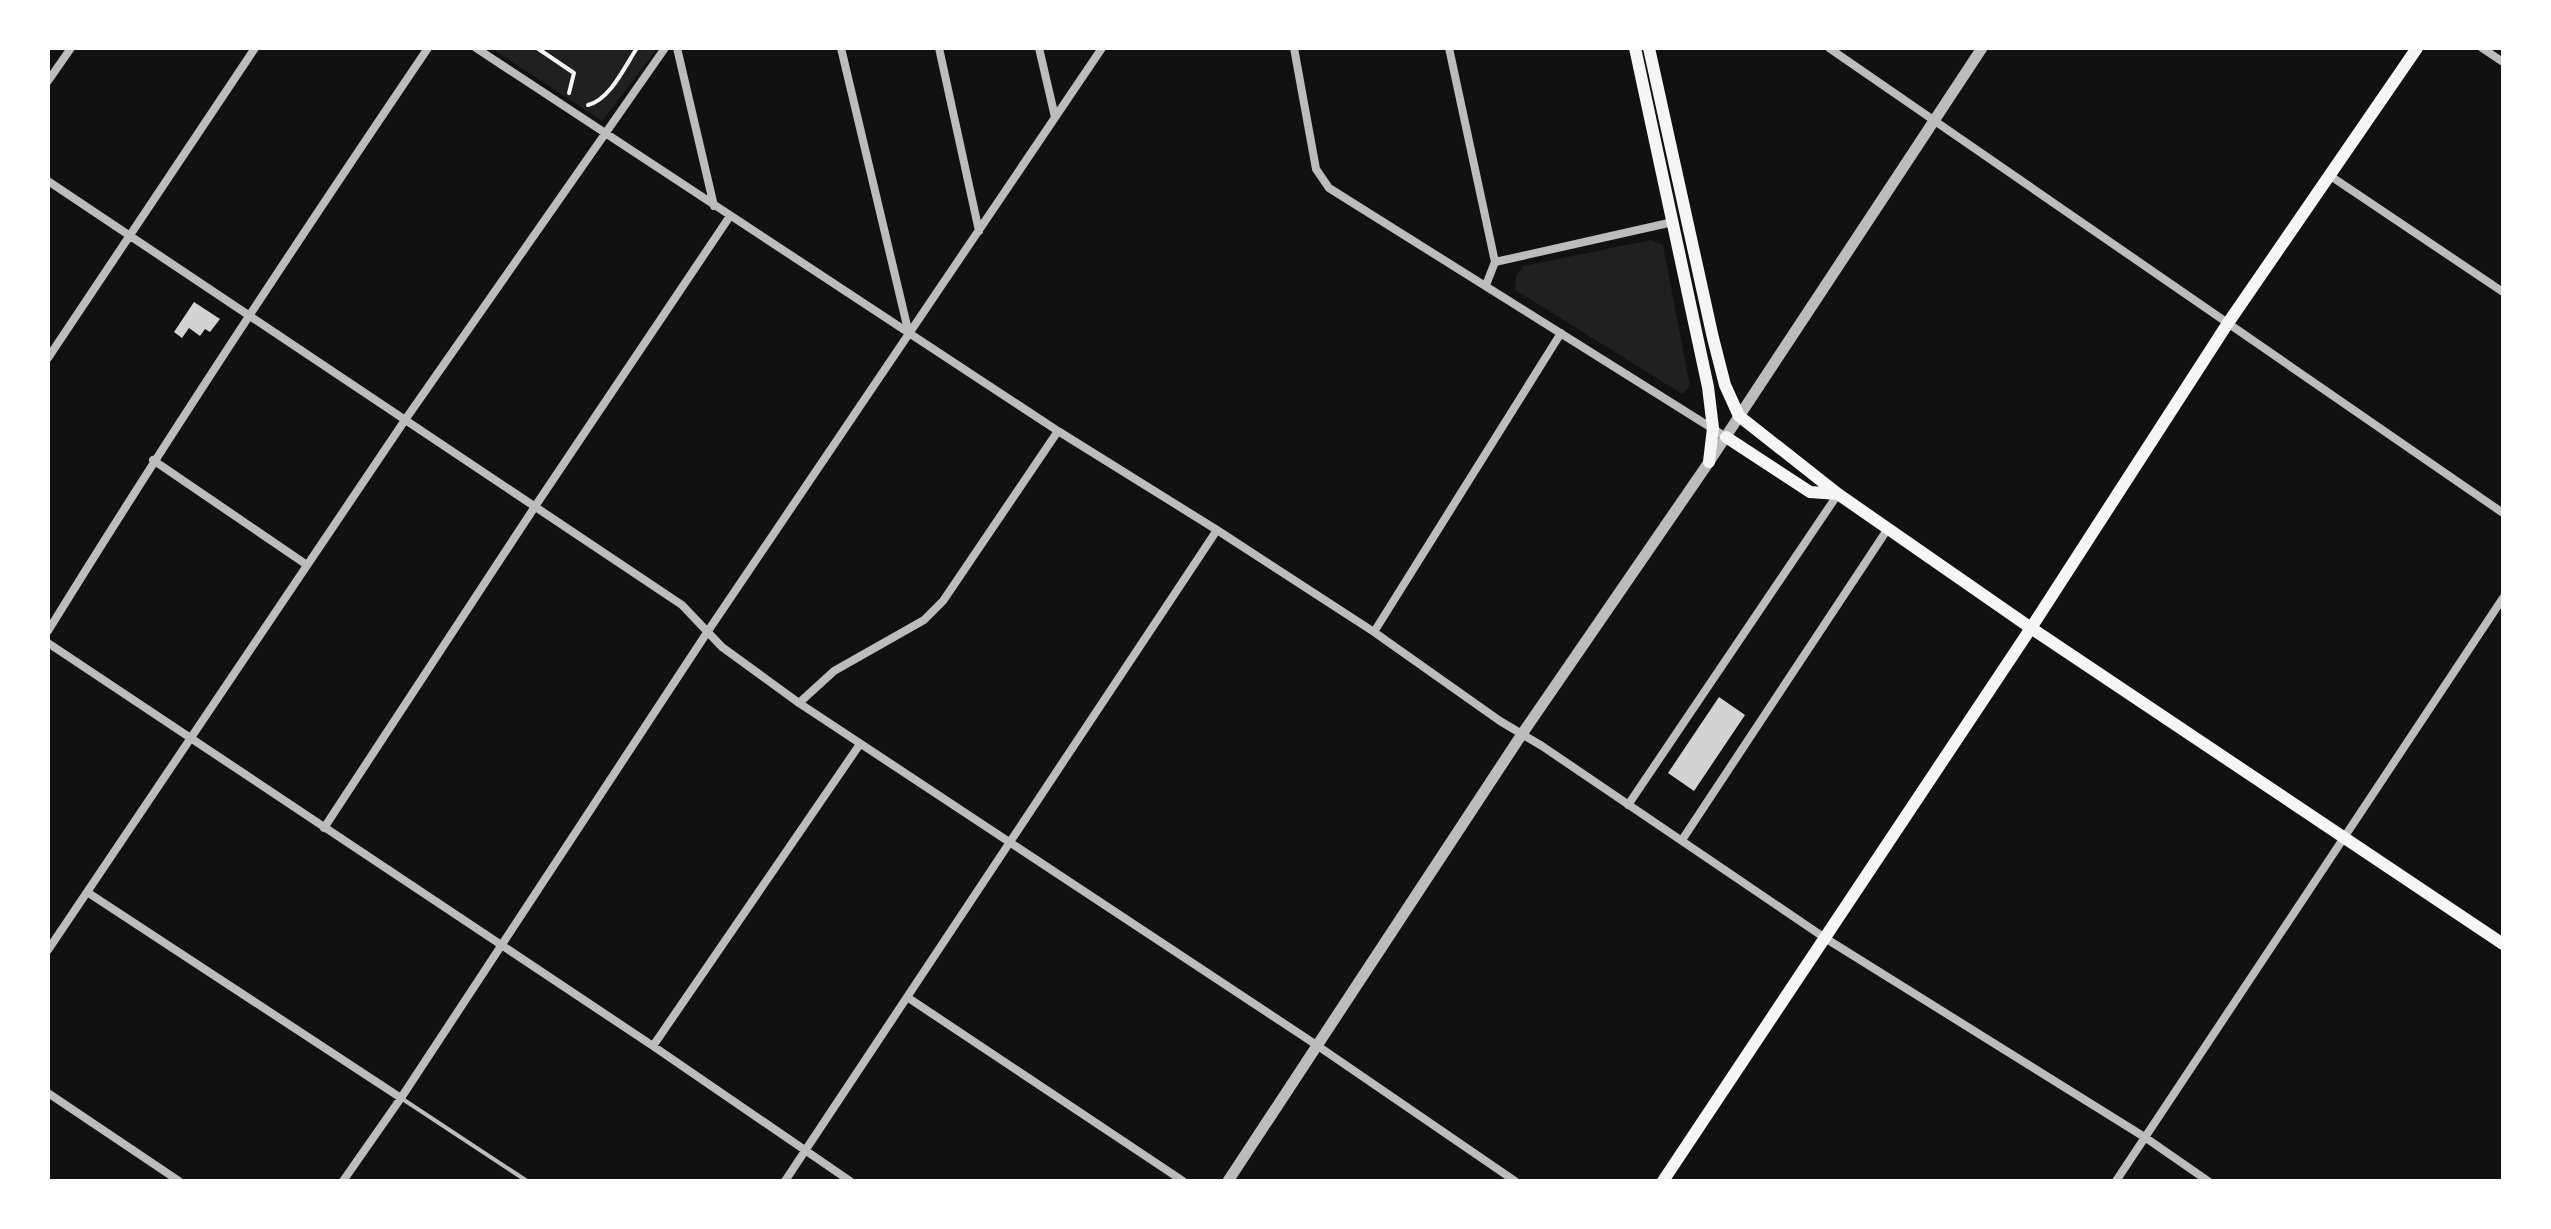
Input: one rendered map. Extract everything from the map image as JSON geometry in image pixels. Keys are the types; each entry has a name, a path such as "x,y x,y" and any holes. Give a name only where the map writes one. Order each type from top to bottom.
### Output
{"main road":[{"path":"1635,48 1708,387 1713,428 1709,462"},
{"path":"1649,48 1713,338 1725,385 1739,416 1887,530 2503,944"},
{"path":"1663,1181 2031,628 2228,323 2417,48"},
{"path":"1726,437 1810,492 1838,494"}],"street":[{"path":"48,81 71,48"},
{"path":"48,358 255,48"},
{"path":"48,631 153,460 428,48"},
{"path":"476,48 1058,431 1374,632 1825,938 2146,1138 2208,1181"},
{"path":"48,950 405,420 665,48"},
{"path":"677,48 714,206"},
{"path":"841,48 909,334"},
{"path":"939,48 979,231"},
{"path":"1039,48 1055,117"},
{"path":"343,1181 401,1098 708,631 1102,48"},
{"path":"1294,48 1311,149 1316,169 1329,188 1726,437"},
{"path":"1449,48 1495,262 1486,285"},
{"path":"1829,48 2503,513"},
{"path":"1228,1181 1315,1044 1522,734 1726,437 1982,48"},
{"path":"2482,48 2503,62"},
{"path":"2329,175 2503,292"},
{"path":"48,181 682,605 722,647 799,703 1315,1044 1515,1181"},
{"path":"324,828 730,216"},
{"path":"1495,262 1673,222"},
{"path":"1374,632 1561,333"},
{"path":"799,703 834,671 924,620 943,601 1058,431"},
{"path":"153,460 307,565"},
{"path":"1628,805 1838,494"},
{"path":"785,1181 1217,530"},
{"path":"1682,840 1887,530"},
{"path":"2116,1181 2503,598"},
{"path":"48,643 850,1181"},
{"path":"653,1046 860,744"},
{"path":"87,892 401,1098"},
{"path":"907,997 1183,1181"},
{"path":"48,1093 179,1181"}],"lane":[{"path":"401,1098 527,1181"}],"path":[{"path":"537,48 574,73 568,95 586,106 596,103 605,94 637,48"}],"shaded area":[{"path":"491,48 658,48 602,121"},
{"path":"1651,240 1663,245 1690,386 1682,394 1515,290 1516,276 1524,266"}],"building":[{"path":"194,302 220,319 210,332 205,329 200,336 189,328 182,338 174,332"},
{"path":"1719,697 1745,715 1694,791 1668,773"}]}
